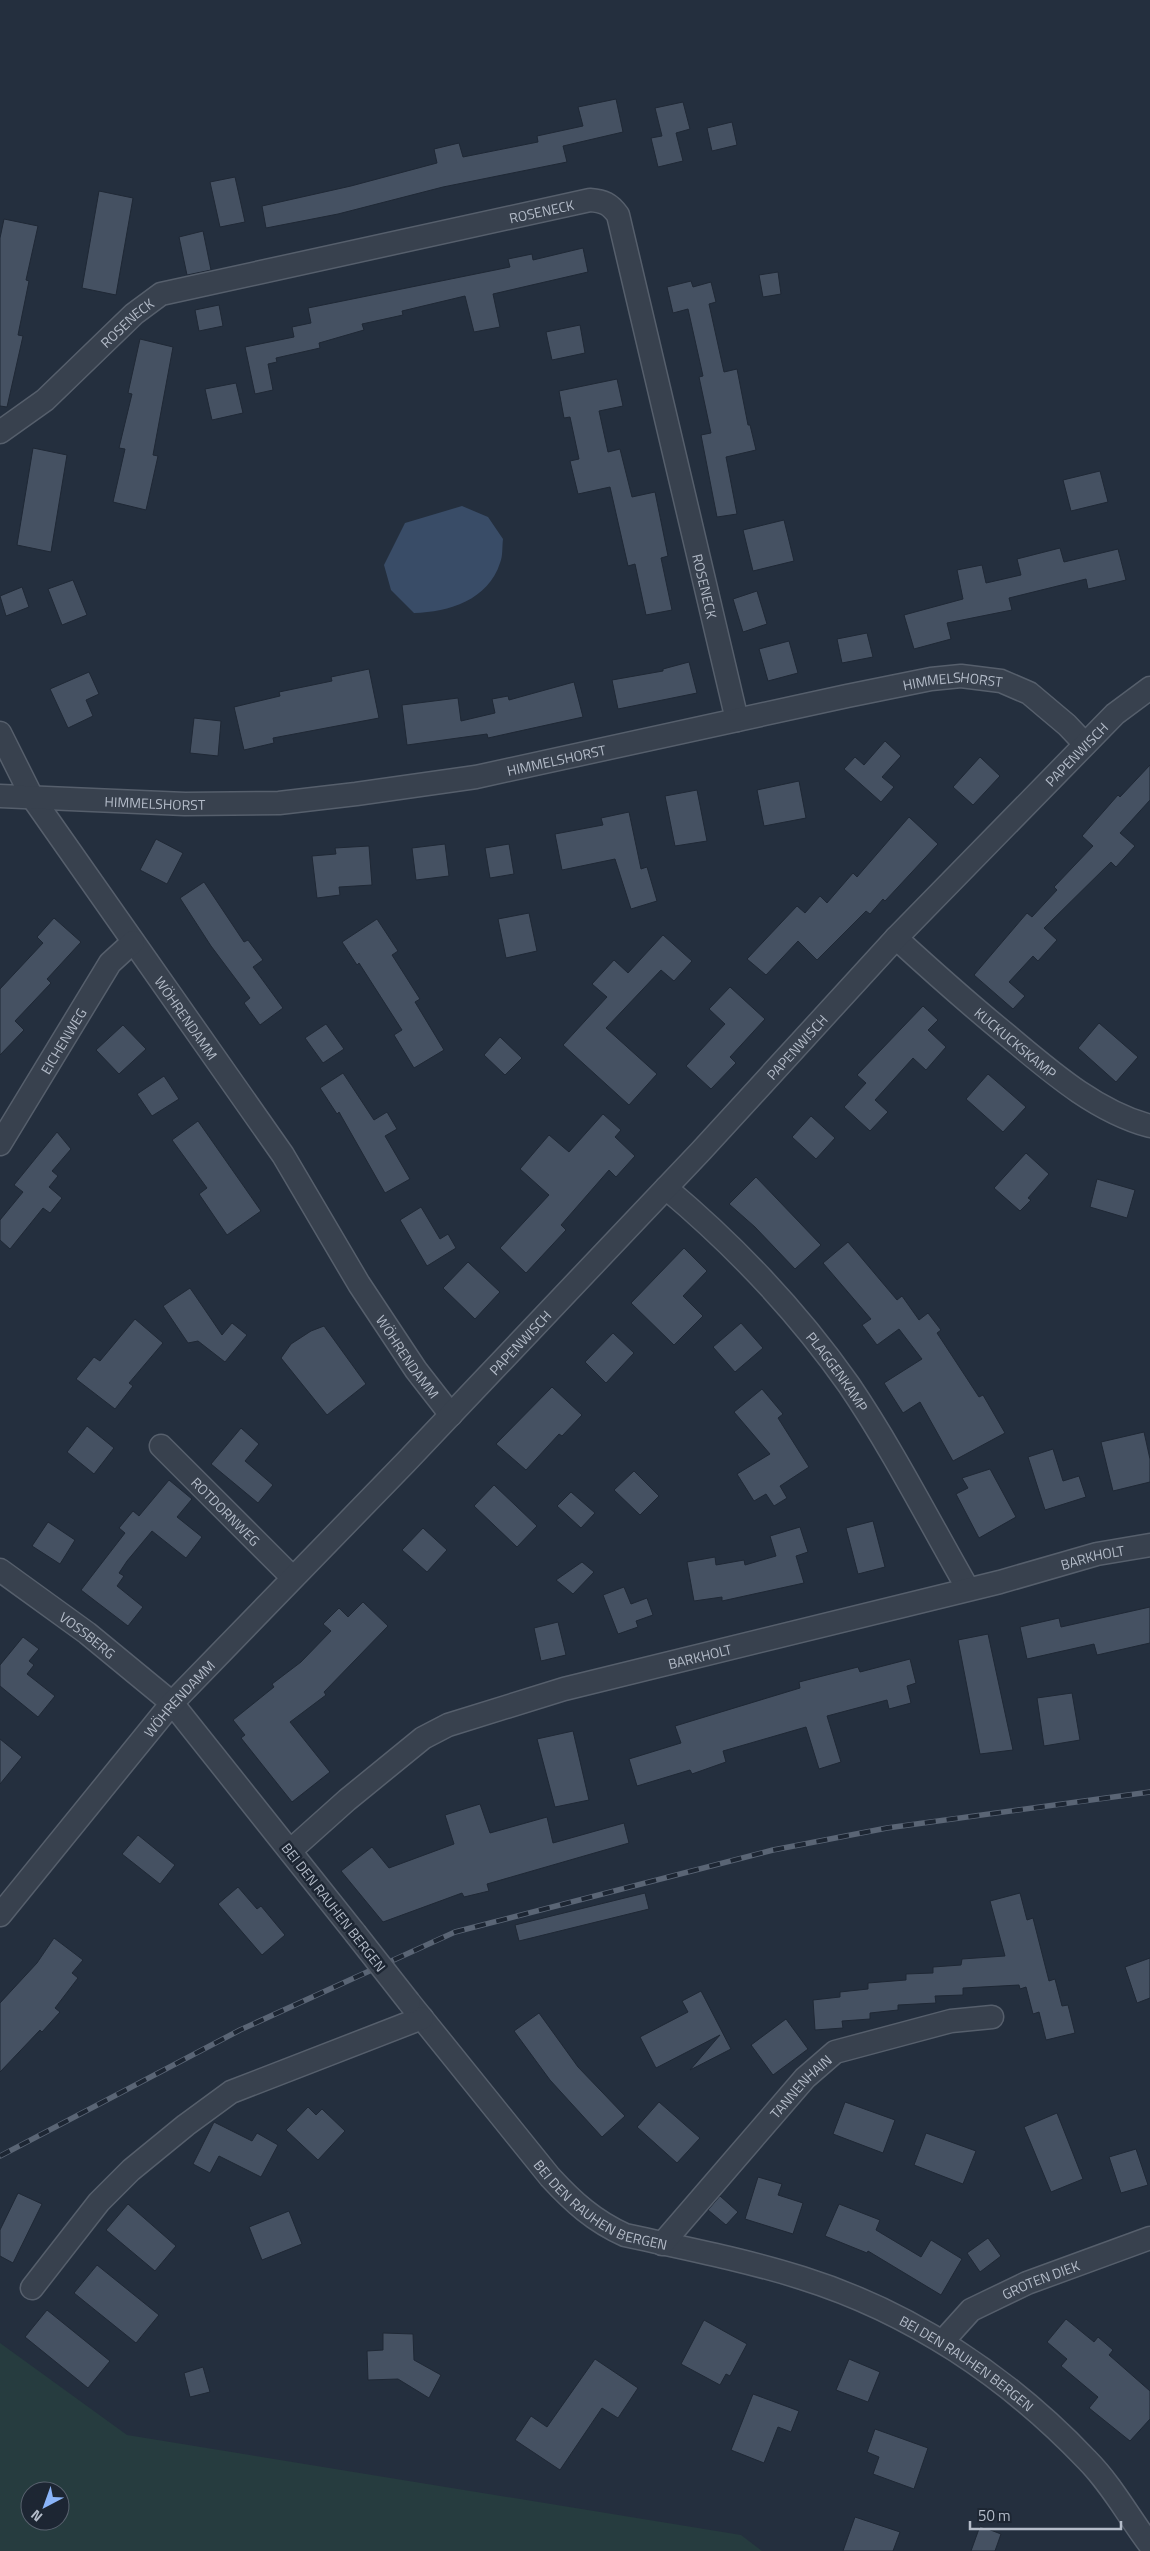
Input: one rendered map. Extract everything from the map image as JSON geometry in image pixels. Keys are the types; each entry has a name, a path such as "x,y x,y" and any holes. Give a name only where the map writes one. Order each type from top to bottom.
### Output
{"street":[{"name":"ROSENECK","path":"0,432 45,400 134,314 161,294 590,200 603,201 612,206 618,215 737,720"},
{"name":"HIMMELSHORST","path":"0,796 185,804 279,803 476,777 931,679 961,676 1001,681 1029,693 1067,725 1085,744"},
{"name":"PAPENWISCH","path":"451,1415 666,1188 896,938 1085,744 1116,714 1150,688"},
{"name":"WÖHRENDAMM","path":"0,734 32,797 284,1155 359,1284 416,1370 451,1415 172,1703 0,1915"},
{"name":"KUCKUCKSKAMP","path":"896,938 966,1002 1066,1083 1091,1100 1134,1121 1150,1126"},
{"name":"EICHENWEG","path":"0,1144 110,963 133,942"},
{"name":"PLAGGENKAMP","path":"666,1188 736,1250 781,1298 849,1386 892,1454 968,1589"},
{"name":"ROTDORNWEG","path":"161,1446 292,1577"},
{"name":"BARKHOLT","path":"290,1851 347,1800 422,1738 448,1725 564,1689 968,1589 1097,1554 1150,1545"},
{"name":"VOSSBERG","path":"0,1570 87,1633 172,1703"},
{"name":"BEI DEN RAUHEN BERGEN","path":"172,1703 415,2010 574,2204 604,2226 618,2232 802,2278 884,2310 943,2341 1019,2395 1088,2461 1150,2545"},
{"path":"32,2288 99,2202 131,2170 186,2125 232,2092 415,2010"},
{"name":"TANNENHAIN","path":"662,2244 805,2078 835,2052 951,2021 992,2017"},
{"name":"GROTEN DIEK","path":"943,2341 971,2310 1027,2283 1150,2238"}],"green space":[{"path":"0,2343 127,2435 741,2535 762,2551 0,2551"}],"water":[{"path":"462,506 488,517 503,539 501,560 494,576 477,595 466,602 441,610 414,613 391,590 384,565 405,523"}],"building":[{"path":"616,99 623,132 563,146 567,162 443,187 338,214 266,228 262,206 351,186 437,163 434,149 459,143 463,157 538,142 537,136 583,126 578,107"},
{"path":"683,102 690,129 676,133 683,161 658,167 651,138 662,136 655,108"},
{"path":"732,122 737,145 712,151 707,128"},
{"path":"235,177 245,222 220,227 210,182"},
{"path":"99,191 133,198 116,295 82,288"},
{"path":"4,219 38,226 26,280 29,281 18,335 23,336 7,407 0,406 0,238"},
{"path":"203,231 211,270 187,275 179,237"},
{"path":"583,248 588,272 493,294 500,327 474,332 465,296 402,311 403,315 362,324 364,330 319,343 320,348 276,358 277,362 268,364 273,390 255,394 245,347 294,337 292,327 311,323 308,308 510,267 508,259 532,254 533,260"},
{"path":"778,272 781,294 763,297 759,275"},
{"path":"691,281 693,287 711,282 716,302 709,304 724,372 737,369 748,425 750,425 756,450 726,457 737,514 717,517 701,435 711,433 699,377 703,376 688,309 673,313 667,287"},
{"path":"219,305 223,326 199,331 195,310"},
{"path":"580,325 585,353 552,360 546,332"},
{"path":"140,339 173,347 153,455 158,456 146,510 113,502 125,449 119,448 132,394 128,393"},
{"path":"617,379 623,406 599,411 608,452 620,449 632,497 655,492 668,556 661,558 672,610 646,615 635,564 628,566 610,487 578,494 570,461 579,459 570,417 564,418 559,391"},
{"path":"236,383 243,413 212,420 205,389"},
{"path":"33,448 67,455 51,552 17,545"},
{"path":"1100,471 1108,502 1071,511 1063,480"},
{"path":"784,520 794,561 753,571 743,530"},
{"path":"1060,548 1064,562 1118,549 1126,580 1088,589 1086,579 1009,598 1012,610 947,623 951,639 914,649 904,615 963,599 957,570 982,565 986,583 1021,575 1017,559"},
{"path":"73,580 87,615 62,625 48,589"},
{"path":"22,587 29,607 6,616 0,596"},
{"path":"757,591 767,624 743,632 733,599"},
{"path":"867,633 873,657 842,663 837,639"},
{"path":"789,641 798,673 768,681 759,649"},
{"path":"689,662 697,693 618,709 612,680 663,671 663,669"},
{"path":"369,669 379,718 273,738 274,743 244,750 234,707 280,696 279,692 332,681 331,677"},
{"path":"89,672 99,694 86,700 93,716 68,728 50,689"},
{"path":"574,682 583,717 488,738 487,734 407,745 402,705 458,698 461,721 495,713 492,699 508,696 509,700"},
{"path":"194,718 221,721 218,756 190,753"},
{"path":"885,741 901,756 882,777 894,787 881,802 844,769 855,757 864,765"},
{"path":"980,757 1000,776 973,805 953,787"},
{"path":"1150,765 1150,800 1120,833 1135,846 1116,867 1111,862 1044,928 1057,940 1038,961 1033,956 1009,982 1025,996 1013,1009 974,975 1027,913 1032,917 1057,890 1054,887 1093,846 1082,836 1118,795 1120,797"},
{"path":"799,781 806,818 764,826 757,790"},
{"path":"697,790 707,841 675,846 665,796"},
{"path":"629,812 641,869 647,867 657,901 631,909 615,859 562,870 555,834 603,825 601,818"},
{"path":"909,817 938,844 885,901 883,899 870,914 866,911 817,960 798,941 766,975 747,959 797,906 805,913 820,896 827,903 853,873 857,877"},
{"path":"156,839 183,853 167,884 140,870"},
{"path":"445,844 449,876 416,880 412,848"},
{"path":"509,844 514,874 490,878 485,848"},
{"path":"369,846 372,885 339,887 340,895 317,898 312,856 336,854 335,848"},
{"path":"204,882 244,942 248,940 263,960 253,967 283,1008 260,1025 244,1003 250,998 211,946 180,898"},
{"path":"529,913 537,951 506,958 498,919"},
{"path":"54,918 81,942 47,979 51,983 15,1021 24,1030 0,1055 0,989 43,943 37,937"},
{"path":"377,919 398,951 392,955 420,999 415,1002 444,1050 414,1068 394,1035 402,1030 359,963 357,965 342,942"},
{"path":"663,935 692,961 674,981 661,970 606,1028 657,1074 629,1105 563,1045 607,997 592,984 614,960 628,973"},
{"path":"730,987 765,1019 730,1057 736,1063 711,1089 686,1066 725,1024 709,1009"},
{"path":"923,1006 938,1020 928,1030 946,1047 926,1070 913,1058 875,1100 888,1112 870,1131 844,1107 866,1083 857,1075"},
{"path":"1099,1023 1138,1057 1116,1082 1078,1048"},
{"path":"326,1024 344,1049 323,1063 305,1038"},
{"path":"123,1025 146,1049 119,1074 96,1050"},
{"path":"500,1037 522,1058 505,1075 484,1055"},
{"path":"343,1073 374,1120 387,1112 397,1129 385,1136 410,1179 385,1193 339,1112 337,1114 320,1088"},
{"path":"988,1074 1026,1107 1003,1132 966,1099"},
{"path":"164,1076 179,1099 152,1116 137,1094"},
{"path":"603,1114 621,1130 615,1137 635,1156 616,1177 609,1170 561,1225 566,1230 526,1273 500,1248 549,1195 520,1169 549,1135 569,1152"},
{"path":"811,1116 835,1138 816,1159 792,1137"},
{"path":"198,1121 261,1211 227,1235 199,1194 207,1188 172,1140"},
{"path":"57,1132 71,1149 52,1171 58,1176 49,1187 62,1198 50,1213 43,1208 10,1249 0,1240 0,1220 23,1192 14,1185"},
{"path":"1026,1153 1049,1174 1028,1198 1031,1200 1020,1211 994,1188"},
{"path":"756,1177 821,1245 795,1269 755,1227 729,1204"},
{"path":"1097,1179 1135,1190 1127,1218 1090,1207"},
{"path":"421,1207 440,1239 448,1234 456,1248 427,1266 400,1220"},
{"path":"848,1242 897,1300 902,1296 919,1320 928,1313 941,1330 937,1333 979,1397 983,1395 1005,1433 953,1461 920,1402 903,1413 884,1383 922,1359 899,1329 877,1345 862,1325 871,1319 823,1263"},
{"path":"684,1248 707,1271 683,1296 703,1316 674,1345 631,1303"},
{"path":"468,1262 500,1292 475,1319 443,1288"},
{"path":"190,1288 222,1335 232,1323 247,1335 225,1362 198,1341 188,1343 163,1306"},
{"path":"135,1319 163,1343 129,1383 133,1386 115,1409 76,1379 94,1357 100,1361"},
{"path":"741,1323 763,1348 735,1372 713,1347"},
{"path":"324,1326 366,1384 327,1415 281,1358 291,1344 311,1331"},
{"path":"613,1333 634,1353 606,1383 585,1362"},
{"path":"552,1387 582,1415 562,1436 559,1434 526,1470 496,1444"},
{"path":"762,1389 783,1414 778,1418 809,1467 780,1486 787,1498 774,1506 766,1494 754,1501 737,1474 770,1454 734,1412"},
{"path":"87,1426 114,1448 94,1474 67,1452"},
{"path":"241,1428 259,1444 245,1461 273,1485 258,1503 211,1464"},
{"path":"1144,1432 1150,1459 1150,1482 1113,1491 1101,1442"},
{"path":"1053,1449 1063,1481 1079,1476 1086,1497 1045,1510 1028,1457"},
{"path":"990,1469 1016,1517 979,1538 956,1494 968,1488 962,1478"},
{"path":"634,1471 659,1496 640,1515 614,1490"},
{"path":"169,1480 192,1499 177,1517 202,1537 186,1558 152,1531 127,1561 119,1573 124,1576 117,1586 143,1607 128,1626 81,1590 125,1533 119,1528 133,1511 139,1516"},
{"path":"494,1485 537,1526 517,1547 474,1506"},
{"path":"571,1492 595,1513 581,1528 557,1506"},
{"path":"873,1521 885,1567 858,1574 846,1528"},
{"path":"48,1522 75,1540 60,1564 32,1546"},
{"path":"800,1527 808,1552 796,1556 804,1583 722,1601 722,1597 694,1601 687,1562 715,1557 716,1565 744,1560 745,1565 776,1556 770,1536"},
{"path":"423,1528 447,1550 427,1572 402,1550"},
{"path":"582,1562 594,1572 573,1594 556,1580"},
{"path":"624,1587 631,1604 647,1598 653,1615 636,1621 638,1627 618,1634 603,1595"},
{"path":"363,1602 388,1626 324,1692 326,1695 290,1722 330,1772 292,1802 241,1738 245,1735 233,1720 274,1687 272,1684 301,1662 331,1631 323,1624 339,1608 348,1617"},
{"path":"1150,1607 1150,1643 1097,1655 1094,1644 1027,1659 1020,1627 1059,1618 1061,1627"},
{"path":"558,1622 566,1655 541,1661 534,1628"},
{"path":"988,1634 1013,1750 980,1754 958,1640"},
{"path":"23,1637 39,1649 29,1661 34,1665 27,1674 55,1696 38,1717 0,1686 0,1665"},
{"path":"910,1659 916,1683 907,1686 911,1703 889,1709 887,1700 827,1716 841,1762 819,1769 806,1727 723,1751 726,1762 692,1774 690,1770 637,1786 629,1759 681,1743 675,1726 800,1688 799,1682 858,1667 860,1672"},
{"path":"1072,1693 1080,1740 1044,1746 1037,1698"},
{"path":"573,1731 589,1800 555,1807 537,1739"},
{"path":"0,1739 22,1757 0,1784"},
{"path":"480,1804 490,1833 547,1817 553,1843 624,1823 629,1843 487,1884 489,1891 464,1897 462,1893 383,1922 341,1871 372,1847 389,1868 454,1844 445,1815"},
{"path":"138,1835 175,1865 160,1884 122,1854"},
{"path":"238,1887 257,1909 261,1906 285,1935 262,1955 218,1904"},
{"path":"645,1893 649,1909 519,1941 515,1925"},
{"path":"1020,1893 1027,1920 1033,1918 1049,1981 1055,1979 1062,2006 1068,2005 1075,2033 1046,2040 1039,2012 1033,2014 1026,1987 1020,1989 1019,1985 963,1988 963,1995 935,1996 936,2003 898,2005 898,2010 870,2013 870,2019 842,2021 843,2028 815,2030 813,2000 840,1997 840,1992 868,1989 868,1983 906,1980 906,1974 933,1973 933,1967 961,1965 962,1959 1005,1956 990,1901"},
{"path":"54,1938 83,1960 72,1973 78,1978 55,2008 60,2012 0,2072 0,2003 37,1963"},
{"path":"1150,1958 1150,1998 1137,2003 1125,1967"},
{"path":"701,1991 731,2049 690,2070 720,2035 656,2068 640,2037 688,2012 682,2001"},
{"path":"539,2013 578,2067 625,2116 602,2137 550,2080 514,2031"},
{"path":"786,2019 808,2049 773,2075 751,2045"},
{"path":"659,2102 700,2138 677,2163 637,2127"},
{"path":"845,2102 895,2120 883,2153 833,2134"},
{"path":"308,2107 316,2115 322,2109 345,2131 318,2160 286,2130"},
{"path":"1057,2113 1083,2179 1051,2192 1024,2127"},
{"path":"214,2122 252,2141 257,2133 278,2145 261,2177 219,2156 210,2173 193,2164"},
{"path":"926,2133 976,2151 963,2184 914,2165"},
{"path":"1136,2149 1148,2185 1121,2193 1109,2157"},
{"path":"758,2177 782,2184 778,2195 803,2203 793,2234 745,2219"},
{"path":"18,2193 42,2204 13,2263 0,2256 0,2230"},
{"path":"720,2196 738,2212 726,2225 708,2210"},
{"path":"128,2204 176,2246 155,2271 106,2230"},
{"path":"839,2204 880,2220 876,2230 921,2257 931,2240 962,2259 941,2295 868,2251 867,2253 825,2236"},
{"path":"289,2211 302,2244 262,2260 249,2227"},
{"path":"988,2238 1001,2256 980,2272 967,2253"},
{"path":"97,2265 159,2315 136,2343 74,2293"},
{"path":"47,2310 110,2361 88,2388 25,2337"},
{"path":"1066,2319 1094,2342 1098,2337 1113,2350 1109,2355 1150,2391 1150,2419 1130,2441 1089,2408 1098,2397 1061,2366 1067,2359 1047,2342"},
{"path":"704,2320 747,2344 730,2376 726,2374 720,2385 681,2364"},
{"path":"383,2333 413,2334 414,2360 441,2375 429,2398 398,2379 368,2380 367,2351 383,2350"},
{"path":"595,2359 638,2388 618,2418 602,2408 560,2470 515,2440 531,2416 547,2427"},
{"path":"849,2359 880,2372 868,2402 836,2390"},
{"path":"203,2367 210,2392 190,2397 184,2373"},
{"path":"753,2394 799,2411 791,2432 778,2427 764,2463 731,2450"},
{"path":"875,2429 928,2448 914,2489 873,2474 879,2457 867,2452"},
{"path":"855,2517 900,2532 893,2551 843,2551"},
{"path":"980,2526 1001,2534 995,2551 971,2551"}],"railway":[{"path":"0,2156 240,2030 455,1932 773,1850 887,1828 1150,1792"}]}
